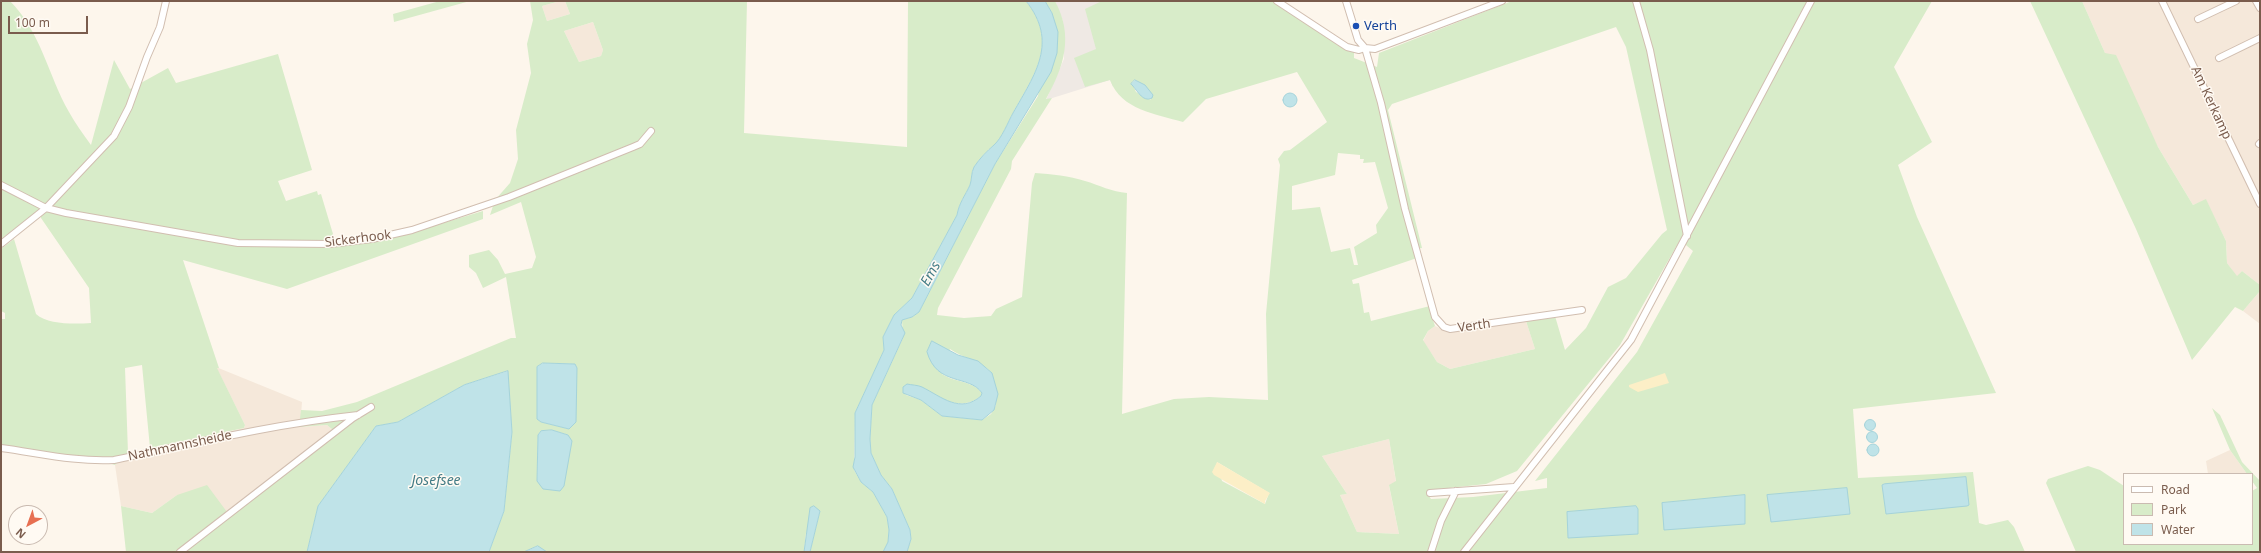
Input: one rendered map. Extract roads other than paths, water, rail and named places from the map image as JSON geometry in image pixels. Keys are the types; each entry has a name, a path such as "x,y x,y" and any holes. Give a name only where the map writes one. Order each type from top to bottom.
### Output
{"street":[{"path":"1,244 46,208 114,136 129,107 147,57 160,27 166,1"},
{"path":"1278,1 1347,47 1359,50 1365,48 1375,49 1502,1"},
{"name":"Verth","path":"1346,1 1358,40 1365,48 1381,103 1405,209 1435,317 1439,323 1450,329 1582,310"},
{"path":"1636,1 1650,50 1687,236"},
{"path":"1464,552 1632,340 1811,1"},
{"name":"Am Kerkamp","path":"2162,1 2260,204"},
{"path":"2198,19 2236,1"},
{"path":"2256,1 2260,8"},
{"path":"2219,58 2260,38"},
{"name":"Sickerhook","path":"1,185 46,208 238,242 330,244 372,240 412,230 509,197 640,144 651,131"},
{"name":"Nathmannsheide","path":"180,552 358,415 371,407"},
{"name":"Nathmannsheide","path":"1,448 61,458 93,461 114,460 249,431 315,420 358,415"},
{"path":"1430,493 1514,487"},
{"path":"1430,552 1441,521 1456,491"}],"water":[{"name":"Ems","path":"1026,1 1045,1 1052,13 1058,32 1057,53 1051,72 995,164 919,312 912,317 902,320 901,325 905,333 872,405 870,439 871,453 881,475 892,489 910,530 911,539 907,552 883,552 888,542 889,530 887,517 873,492 861,482 853,467 855,457 855,413 884,350 883,337 894,315 912,298 957,215 970,185 974,167 1000,138 1035,71 1040,58 1042,44 1041,30 1036,16"},
{"path":"1135,80 1145,85 1153,95 1152,98 1145,99 1140,95 1131,84"},
{"path":"1290,93 1295,95 1297,100 1295,105 1290,107 1285,105 1283,100 1285,95"},
{"path":"932,341 958,355 978,361 992,373 998,394 994,410 982,420 942,416 921,400 903,393 903,387 907,384 920,386 944,399 958,404 966,404 981,396 982,393 976,387 945,375 938,370 932,363 927,352"},
{"path":"543,363 575,364 577,368 576,422 569,429 541,422 537,419 537,367"},
{"name":"Josefsee","path":"508,371 512,432 504,511 489,552 307,552 318,506 376,426 398,422 464,385"},
{"path":"1870,419 1874,421 1876,425 1874,429 1870,431 1866,429 1864,425 1866,421"},
{"path":"552,430 568,435 572,441 564,486 560,491 543,489 537,481 538,435 541,431"},
{"path":"1872,431 1876,433 1878,437 1876,441 1872,443 1868,441 1866,437 1868,433"},
{"path":"1873,444 1877,446 1879,450 1877,454 1873,456 1869,454 1867,450 1869,446"},
{"path":"1966,477 1969,505 1967,506 1886,514 1882,485 1884,484"},
{"path":"1847,488 1850,514 1771,522 1767,495"},
{"path":"1745,495 1745,524 1664,530 1662,503"},
{"path":"814,506 820,511 810,552 804,552 810,508"},
{"path":"1636,506 1638,509 1638,534 1568,538 1567,512"},
{"path":"538,546 547,552 524,552"}],"place":[{"name":"Verth","path":"1356,26"}]}
